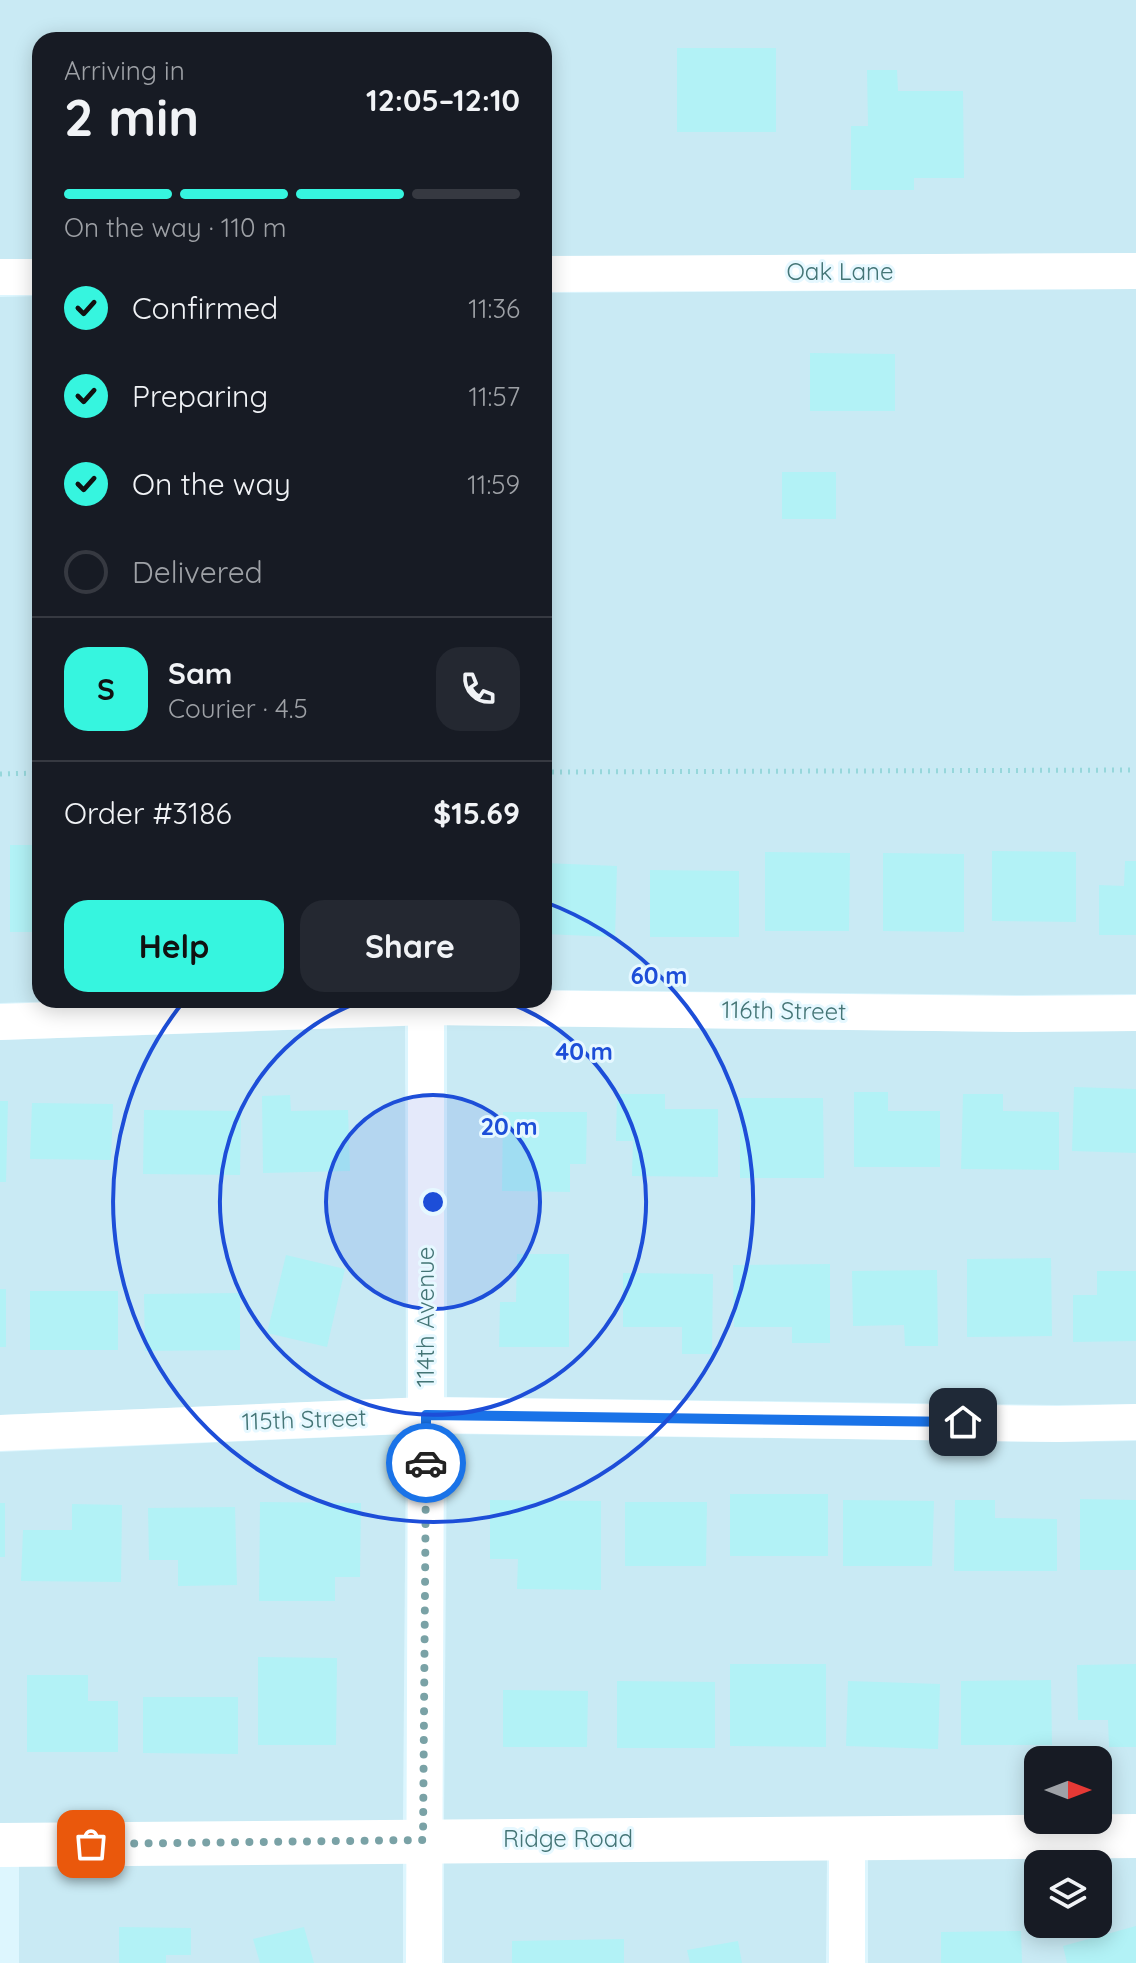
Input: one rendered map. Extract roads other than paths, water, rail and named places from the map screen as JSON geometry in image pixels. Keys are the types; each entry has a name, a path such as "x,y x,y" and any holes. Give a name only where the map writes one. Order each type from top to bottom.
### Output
{"street":[{"name":"Oak Lane","path":"552,274 1136,271"},
{"path":"0,277 32,277"},
{"name":"116th Street","path":"0,1022 398,1008"},
{"name":"114th Avenue","path":"424,1963 426,1008"},
{"name":"116th Street","path":"511,1008 1136,1013"},
{"name":"115th Street","path":"0,1433 426,1415 1058,1424 1136,1422"},
{"name":"Ridge Road","path":"0,1845 1136,1836"},
{"path":"847,1839 847,1963"}]}
